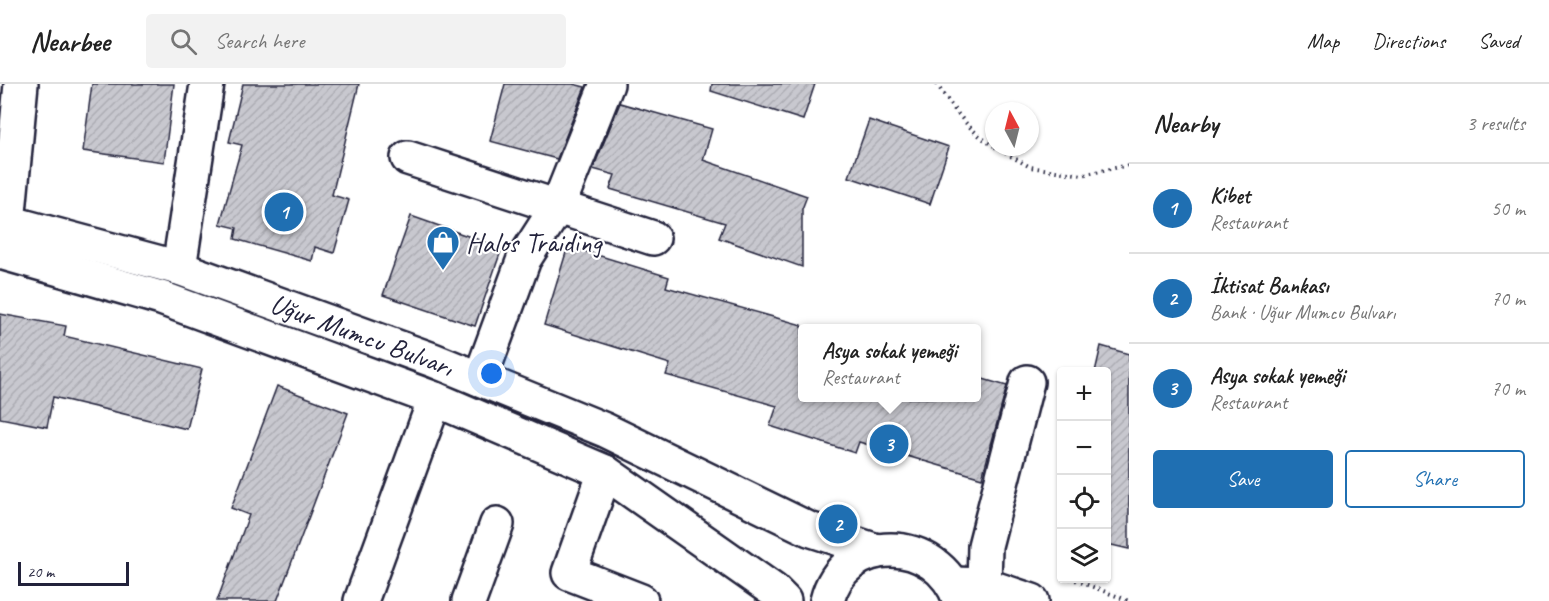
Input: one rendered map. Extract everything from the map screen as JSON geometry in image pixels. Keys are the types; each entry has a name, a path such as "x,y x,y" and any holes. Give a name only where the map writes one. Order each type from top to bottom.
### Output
{"main road":[{"path":"3,232 21,84"},
{"path":"179,268 207,84"},
{"path":"480,379 524,258 558,206 607,84"},
{"path":"408,158 653,238"},
{"name":"Uğur Mumcu Bulvarı","path":"3,232 179,268 480,379 605,430 809,529 878,551"},
{"name":"Uğur Mumcu Bulvarı","path":"3,232 161,298 435,399 605,472 773,590 784,601"},
{"path":"966,590 985,546 1027,382"},
{"path":"361,601 435,399"},
{"path":"605,472 569,573 641,601"},
{"path":"469,601 497,524"},
{"path":"827,601 838,577 856,560 878,551 913,552 929,559 966,590 1032,601"}],"path":[{"path":"937,84 985,142"},
{"path":"1011,156 1030,167 1082,175 1129,165"},
{"path":"1081,583 1129,601"}],"building":[{"path":"92,84 174,84 164,162 83,151"},
{"path":"243,84 359,84 332,195 349,200 334,253 315,247 312,261 235,239 237,228 220,224 242,145 229,142"},
{"path":"505,84 573,84 585,87 557,159 490,141"},
{"path":"712,84 815,84 803,120 711,91"},
{"path":"620,103 712,129 703,160 807,196 802,209 802,267 719,238 725,223 610,189 615,175 593,169"},
{"path":"869,120 949,147 930,204 849,177"},
{"name":"Halos Traiding","path":"411,216 502,248 475,326 383,295"},
{"path":"568,246 669,277 666,287 798,324 798,402 981,402 981,378 1007,386 982,478 859,442 855,453 770,426 777,406 666,375 670,364 544,325"},
{"path":"0,314 66,326 64,336 202,369 187,429 53,397 47,427 0,418"},
{"path":"1101,346 1129,354 1129,549 1111,545 1111,367 1096,367"},
{"path":"277,386 348,413 277,601 217,601 249,515 231,508"}],"place":[{"name":"Kibet","path":"284,212"},
{"name":"Halos Traiding","path":"443,271"},
{"name":"Asya sokak yemeği","path":"889,444"},
{"name":"İktisat Bankası","path":"838,524"}]}
